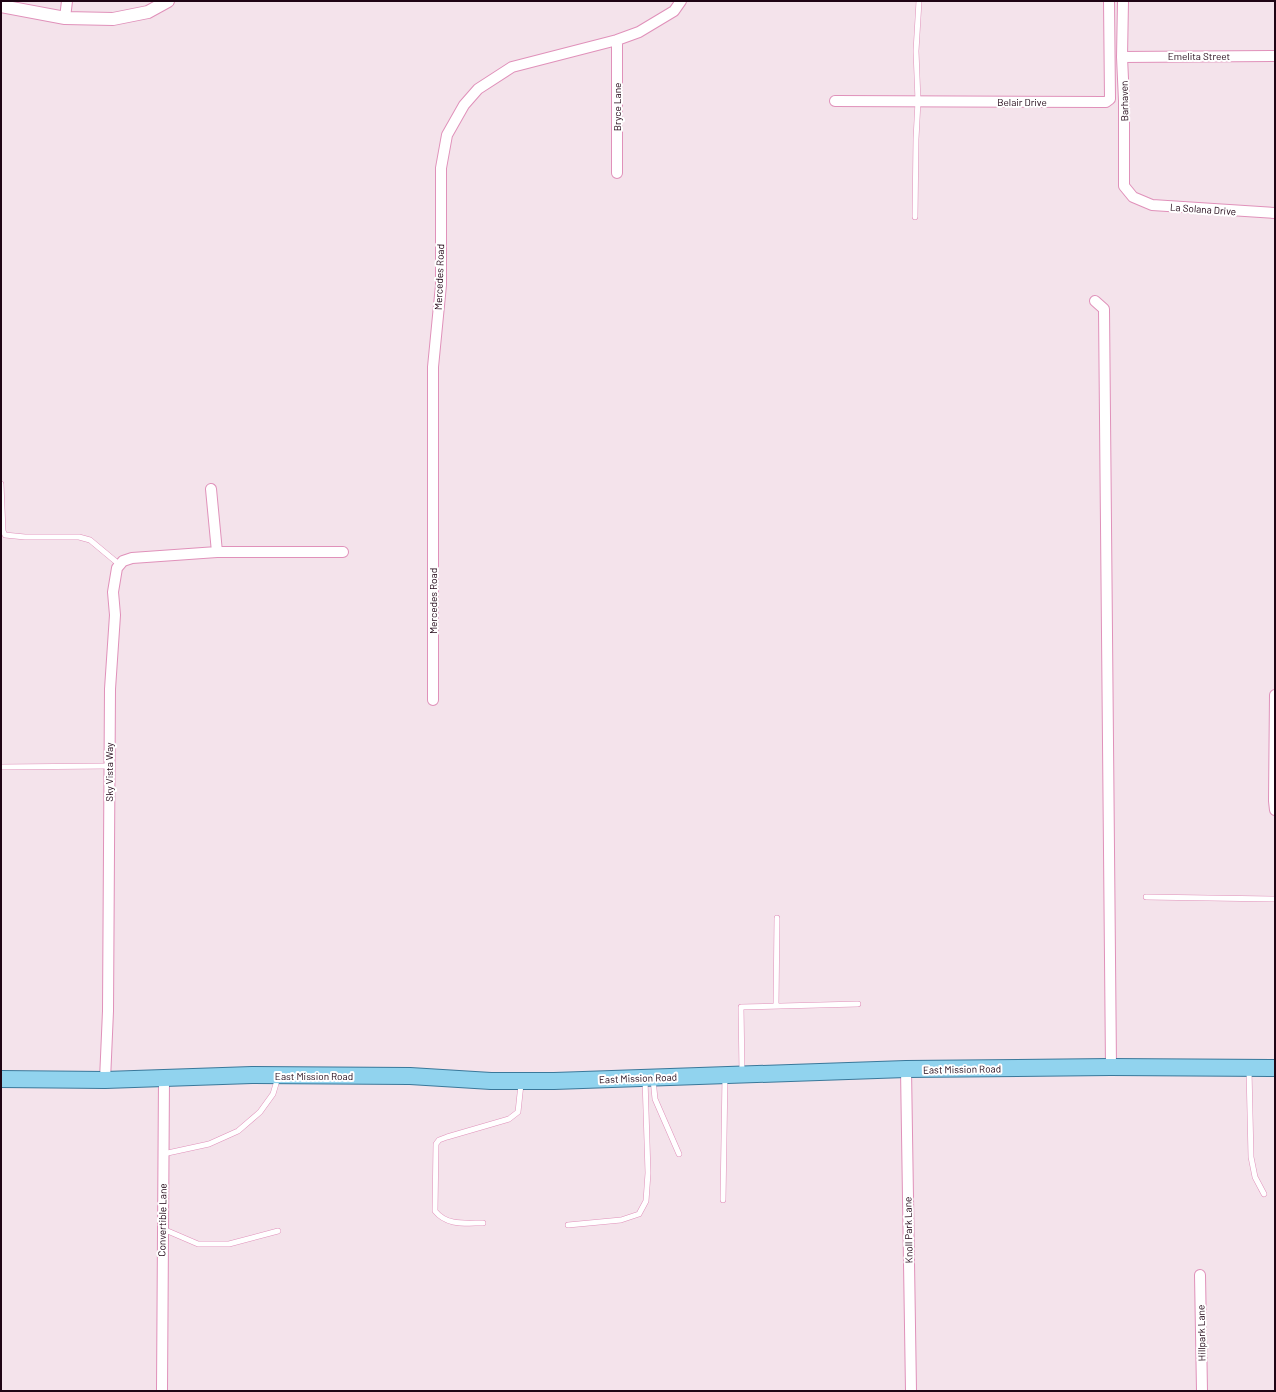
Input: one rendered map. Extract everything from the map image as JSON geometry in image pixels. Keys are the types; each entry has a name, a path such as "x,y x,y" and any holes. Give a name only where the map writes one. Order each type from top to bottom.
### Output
{"main road":[{"name":"East Mission Road","path":"1,1079 105,1080 278,1076 410,1076 491,1081 522,1081 906,1069 1111,1067 1275,1068"}],"street":[{"path":"65,18 67,1"},
{"path":"1,6 65,18 113,19 148,12 168,1"},
{"name":"Mercedes Road","path":"433,700 433,367 441,285 441,168 446,135 464,105 478,89 512,67 617,40 639,32 674,11 681,1"},
{"name":"Belair Drive","path":"835,101 1106,102 1110,99 1109,1"},
{"name":"Barhaven","path":"1123,1 1122,57 1124,101 1124,186 1133,197"},
{"name":"Bryce Lane","path":"617,40 617,173"},
{"name":"Emelita Street","path":"1122,57 1275,56"},
{"name":"La Solana Drive","path":"1133,197 1152,205 1275,213"},
{"path":"1095,301 1104,309 1111,1067"},
{"path":"211,489 217,552"},
{"path":"120,565 123,561 132,558 217,552 343,552"},
{"name":"Sky Vista Way","path":"105,1080 108,1012 110,689 115,615 113,592 117,568 120,565"},
{"path":"1275,695 1275,810"},
{"name":"Knoll Park Lane","path":"906,1069 911,1391"},
{"name":"Convertible Lane","path":"162,1391 164,1078"},
{"name":"Hillpark Lane","path":"1200,1275 1202,1391"}],"lane":[{"path":"915,217 918,101 916,51 919,1"},
{"path":"1,484 3,532 5,535 25,538 79,538 90,540 120,565"},
{"path":"1,767 109,766"},
{"path":"1146,897 1275,899"},
{"path":"776,1006 777,918"},
{"path":"742,1075 741,1007 858,1004"},
{"path":"1249,1068 1251,1157 1255,1177 1264,1194"},
{"path":"723,1200 725,1075"},
{"path":"163,1154 209,1144 238,1131 260,1112 273,1094 278,1076"},
{"path":"649,1078 655,1099 679,1154"},
{"path":"568,1225 621,1220 639,1214 646,1202 648,1173 649,1078"},
{"path":"483,1223 453,1222 440,1217 435,1211 436,1144 439,1140 509,1118 518,1112 522,1081"},
{"path":"162,1228 198,1244 229,1244 278,1231"}]}
